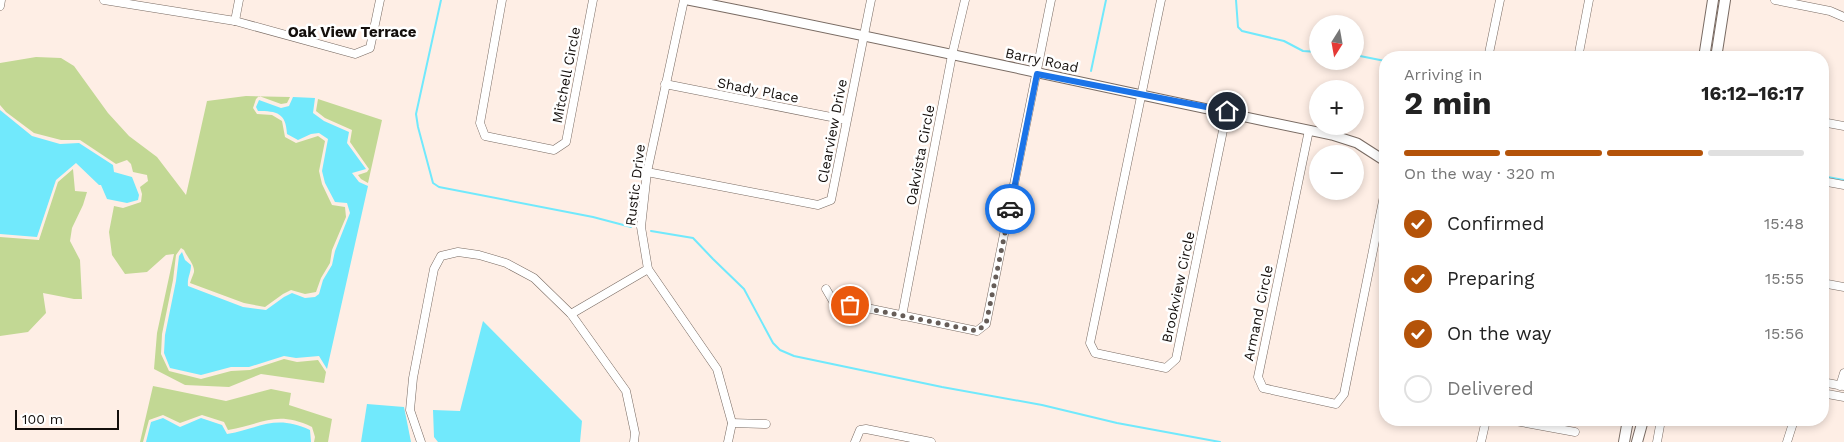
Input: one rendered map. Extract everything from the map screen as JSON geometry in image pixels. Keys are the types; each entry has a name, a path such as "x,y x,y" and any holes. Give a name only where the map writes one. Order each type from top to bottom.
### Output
{"main road":[{"path":"1705,51 1713,0"},
{"path":"1717,51 1725,0"},
{"path":"1624,442 1627,426"},
{"path":"1637,442 1641,426"}],"street":[{"path":"0,6 1,0"},
{"path":"104,0 235,21 355,54 370,48 380,0"},
{"path":"235,21 239,0"},
{"name":"Mitchell Circle","path":"502,0 480,123 485,136 554,150 566,142 593,0"},
{"name":"Rustic Drive","path":"684,0 664,84 647,172 640,227 648,269 717,369 732,422 728,442"},
{"name":"Barry Road","path":"688,0 864,34 952,56 1227,111 1309,130"},
{"name":"Clearview Drive","path":"647,172 818,205 831,200 871,0"},
{"name":"Oakvista Circle","path":"902,316 952,56 965,0"},
{"path":"826,289 833,301 977,331 986,324 1051,0"},
{"path":"1140,95 1160,0"},
{"path":"1489,51 1500,0"},
{"path":"1579,51 1589,0"},
{"path":"1775,0 1830,11 1844,17"},
{"name":"Shady Place","path":"664,84 846,120"},
{"name":"Brookview Circle","path":"1140,95 1090,343 1095,353 1166,368 1176,359 1227,111"},
{"path":"1829,123 1844,126"},
{"name":"Armand Circle","path":"1309,130 1258,377 1263,388 1336,404 1344,394 1379,221"},
{"name":"Barry Road","path":"1332,135 1358,143 1379,157"},
{"path":"1829,182 1844,185"},
{"path":"421,442 410,410 413,378 434,269 441,256 458,252 479,255 506,263 534,278 571,314 626,391 636,433 634,442"},
{"path":"571,314 648,269"},
{"path":"1829,284 1844,287"},
{"path":"1829,383 1842,386 1844,373"},
{"path":"1829,394 1844,397"},
{"path":"732,422 766,424"},
{"path":"1481,442 1485,426"},
{"path":"1542,426 1575,432"},
{"path":"1657,442 1660,426"},
{"path":"1787,442 1792,426"},
{"path":"855,442 860,430 866,429 931,442"}],"green space":[{"path":"36,57 61,58 74,66 108,113 129,136 157,157 186,195 207,101 259,96 253,108 257,114 272,115 282,121 285,137 296,143 318,136 325,141 319,171 322,184 332,205 345,207 346,217 332,250 330,263 321,278 316,292 305,294 291,290 265,307 244,303 190,283 194,272 193,267 181,248 176,255 162,334 161,354 169,371 201,379 231,371 250,370 284,359 297,362 318,360 326,372 324,383 261,374 229,387 185,385 154,369 157,333 174,254 166,255 147,272 125,274 112,255 109,232 114,206 123,208 141,202 142,194 140,187 148,181 147,175 133,172 131,164 127,160 116,164 80,140 61,140 34,133 6,112 0,105 0,63"},
{"path":"260,96 290,97 287,103 281,104"},
{"path":"318,99 382,120 368,183 358,175 367,172 369,169 350,142 352,130 325,118 316,111"},
{"path":"73,169 75,191 87,192 72,228 70,241 80,260 82,299 43,293 46,313 28,332 0,336 0,237 39,240 58,182"},
{"path":"153,386 226,401 271,389 291,393 289,405 332,419 328,442 314,442 315,437 312,427 289,419 270,420 228,430 224,422 202,415 180,423 163,415 149,420 143,442 140,442"}],"water":[{"path":"293,97 315,98 313,113 324,121 349,132 347,143 366,169 352,173 359,182 368,186 327,369 319,356 296,358 284,356 249,367 231,367 201,375 170,368 164,353 165,335 179,256 182,252 185,260 191,265 188,286 243,307 266,310 292,293 305,298 315,297 319,294 323,280 332,265 335,251 350,213 347,203 335,202 325,183 322,171 328,139 319,133 311,134 298,140 287,134 282,117 275,113 258,111 256,107 259,100 281,108 289,106"},
{"path":"0,110 32,136 60,144 79,143 113,165 114,172 132,177 139,195 138,200 127,203 107,199 101,185 76,163 56,180 37,237 0,234"},
{"path":"483,321 582,421 580,442 438,442 434,437 433,410 460,411"},
{"path":"367,404 404,407 411,442 361,442"},
{"path":"163,418 180,427 201,418 222,425 227,434 268,424 287,423 310,430 311,442 146,442 151,422"}],"waterway":[{"path":"441,0 416,114 433,183 439,187 593,217 631,227"},
{"path":"1091,71 1106,0"},
{"path":"1236,0 1238,27 1242,31 1284,41 1303,51 1309,51"},
{"path":"1364,57 1379,60"},
{"path":"1829,177 1844,180"},
{"path":"651,231 693,238 744,289 773,343 780,350 794,356 942,387 1042,405 1117,423 1220,442"}],"way so far":[{"path":"850,305 977,331 986,324 1010,209"}],"district":[{"name":"Oak View Terrace","path":"352,32"}],"route":[{"path":"1010,209 1037,74 1227,111"}]}
